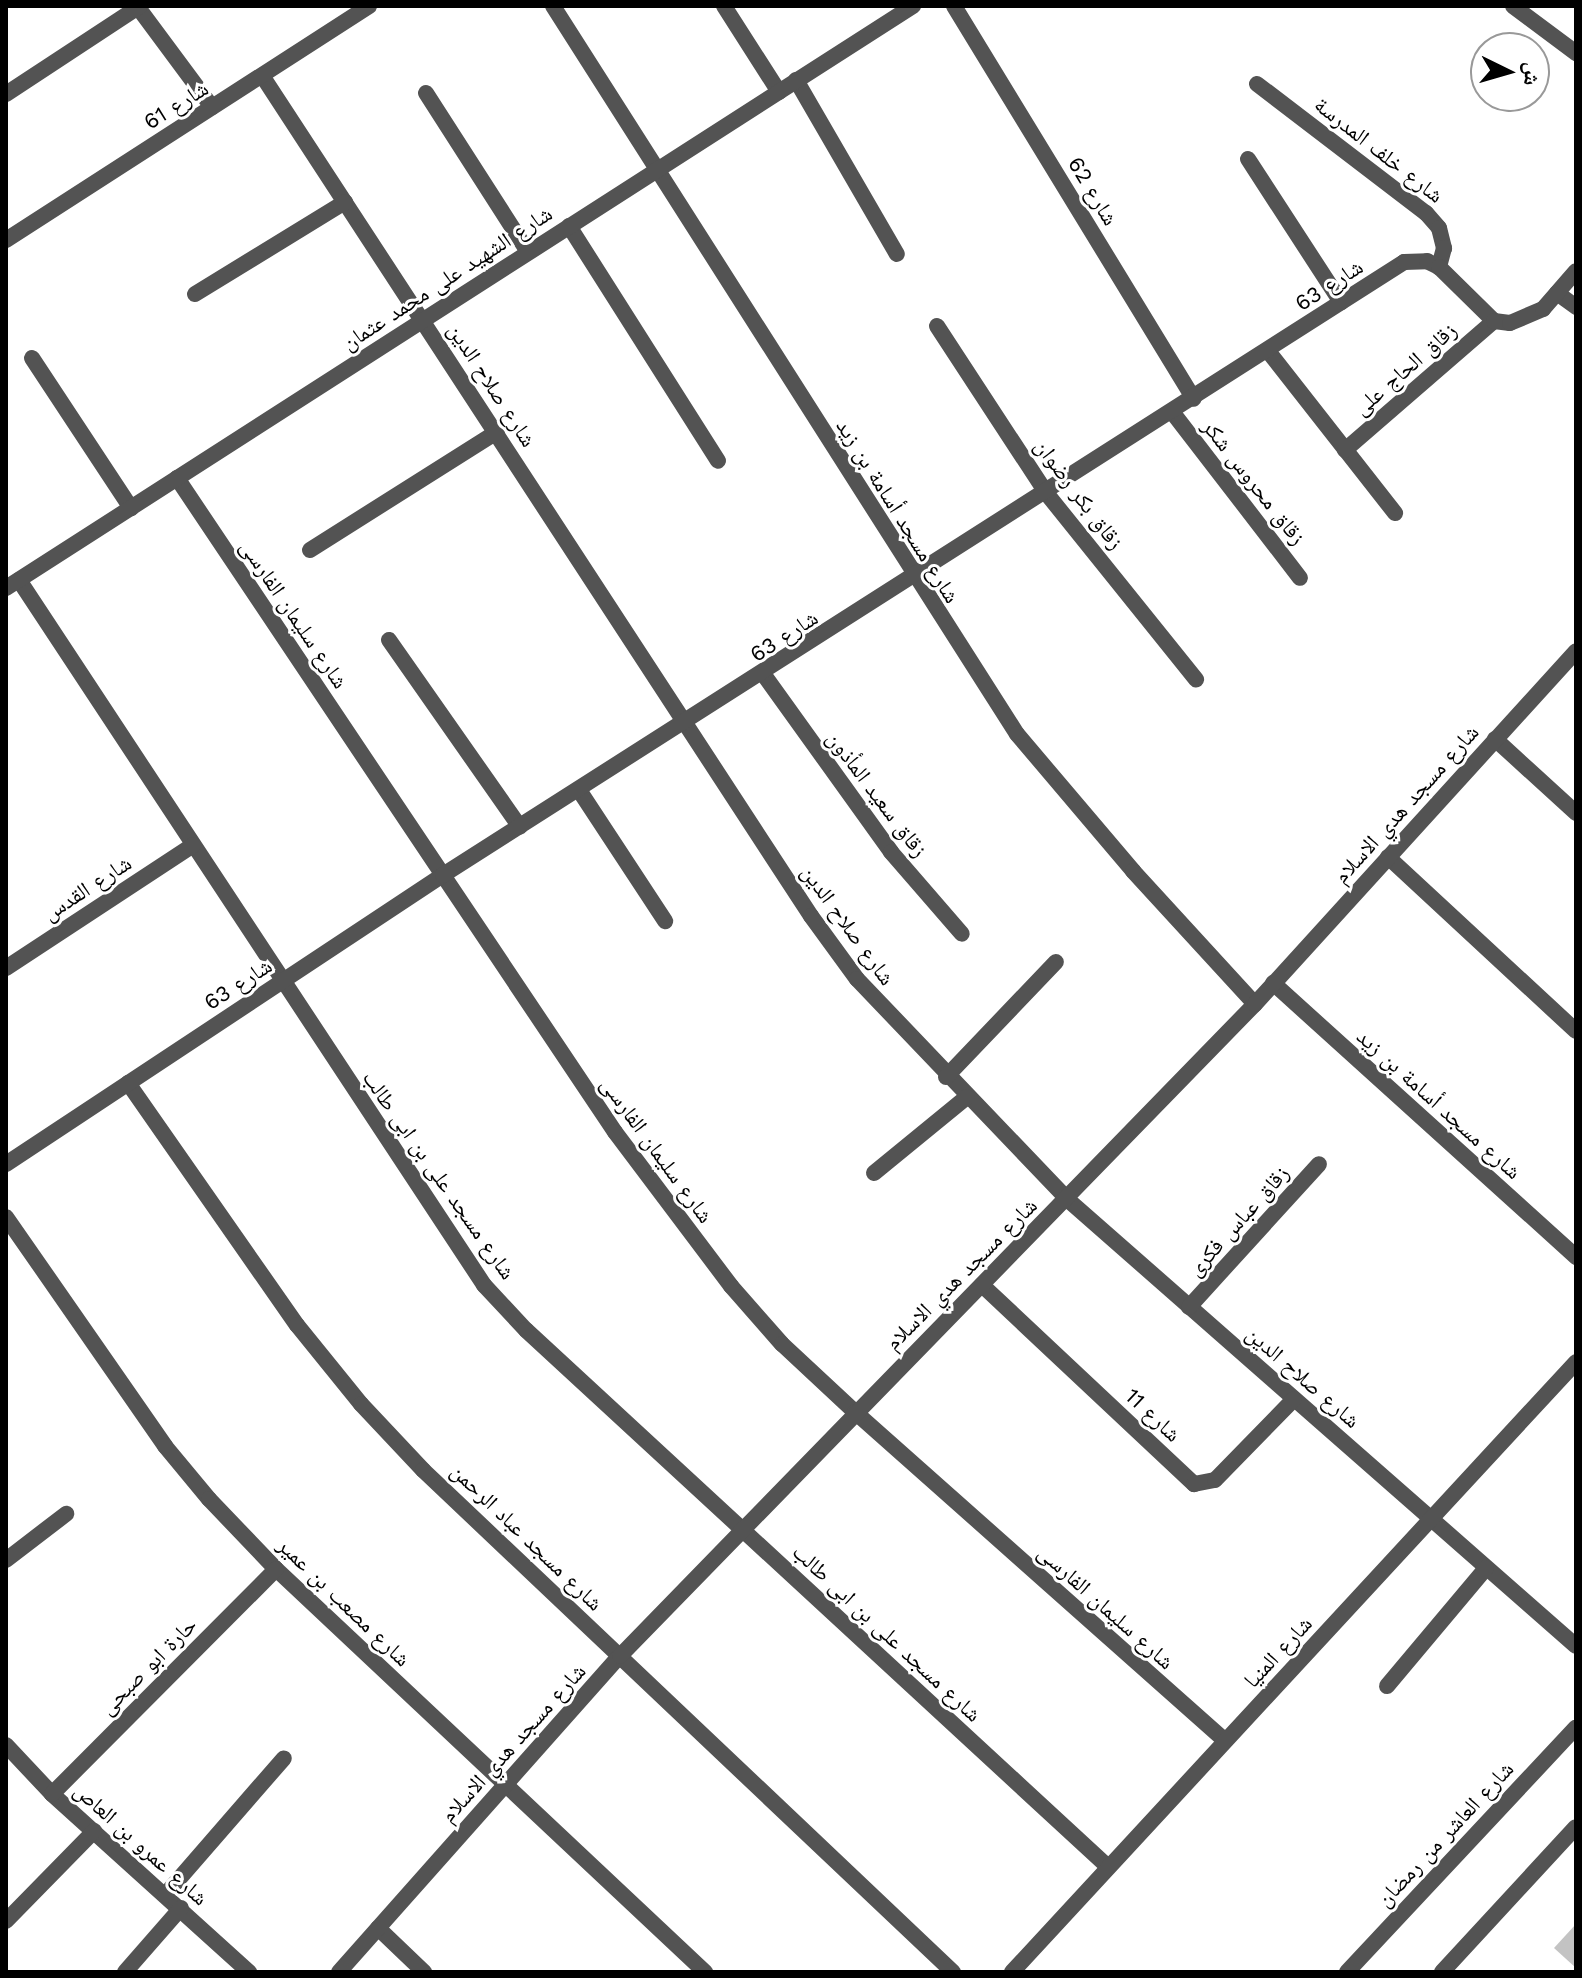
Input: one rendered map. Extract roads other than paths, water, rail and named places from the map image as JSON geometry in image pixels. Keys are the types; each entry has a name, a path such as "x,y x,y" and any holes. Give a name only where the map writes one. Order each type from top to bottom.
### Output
{"street":[{"path":"6,94 138,6 212,107"},
{"name":"شارع 61","path":"6,240 369,6"},
{"name":"شارع مسجد أسامة بن زيد","path":"553,6 660,168 913,579 1017,734 1133,871 1255,1004"},
{"path":"724,6 779,92"},
{"name":"شارع الشهيد على محمد عثمان","path":"13,584 913,6"},
{"name":"شارع 62","path":"954,6 1194,399"},
{"path":"1513,6 1576,53"},
{"name":"شارع صلاح الدين","path":"263,77 820,929 857,979 946,1077 1067,1199 1576,1646"},
{"path":"796,80 897,254"},
{"name":"شارع خلف المدرسة","path":"1257,84 1426,213 1439,228 1444,248 1439,267"},
{"path":"426,93 528,252"},
{"path":"1248,159 1341,302"},
{"path":"195,294 345,202"},
{"path":"569,226 718,461"},
{"name":"شارع 63","path":"6,1164 443,875 764,675 1404,262 1427,261 1439,267"},
{"path":"1439,267 1494,321 1527,319 1557,293 1576,271"},
{"path":"1557,293 1576,307"},
{"name":"زقاق الحاج على","path":"1345,450 1494,321"},
{"name":"زقاق بكر رضوان","path":"937,326 1047,494 1196,679"},
{"name":"زقاق الحاج على","path":"1268,351 1395,513"},
{"path":"32,358 131,508"},
{"name":"زقاق محروس شكر","path":"1173,413 1300,578"},
{"path":"310,550 497,432"},
{"name":"شارع سليمان الفارسى","path":"177,478 615,1132 694,1239 782,1344 1225,1741"},
{"name":"شارع مسجد على بن ابى طالب","path":"13,584 193,845 484,1285 526,1330 1107,1866"},
{"path":"389,640 520,827"},
{"name":"شارع مسجد هدي الاسلام","path":"339,1972 620,1656 1255,1004 1576,651"},
{"name":"زقاق سعيد المأذون","path":"764,675 891,852 962,934"},
{"path":"1495,739 1576,813"},
{"path":"579,790 665,921"},
{"name":"شارع القدس","path":"6,968 193,845"},
{"path":"1388,857 1576,1031"},
{"path":"946,1077 1056,962"},
{"name":"شارع مسجد أسامة بن زيد","path":"1273,983 1576,1257"},
{"name":"شارع مسجد عباد الرحمن","path":"128,1083 297,1325 361,1404 620,1656 953,1972"},
{"path":"874,1173 967,1097"},
{"name":"زقاق عباس فكرى","path":"1189,1307 1319,1164"},
{"name":"شارع مصعب بن عمير","path":"6,1217 165,1446 276,1569 705,1972"},
{"name":"شارع 11","path":"982,1285 1194,1484 1215,1480 1294,1399"},
{"name":"شارع المنيا","path":"1012,1972 1576,1362"},
{"path":"6,1560 66,1514"},
{"path":"1387,1686 1486,1568"},
{"name":"حارة ابو صبحى","path":"52,1794 276,1569"},
{"name":"شارع العاشر من رمضان","path":"1347,1972 1576,1727"},
{"name":"شارع عمرو بن العاص","path":"6,1745 52,1794 249,1972"},
{"path":"165,1895 284,1758"},
{"path":"1442,1972 1576,1827"},
{"path":"6,1921 94,1831"},
{"path":"125,1972 181,1908"},
{"path":"378,1928 424,1972"}]}
